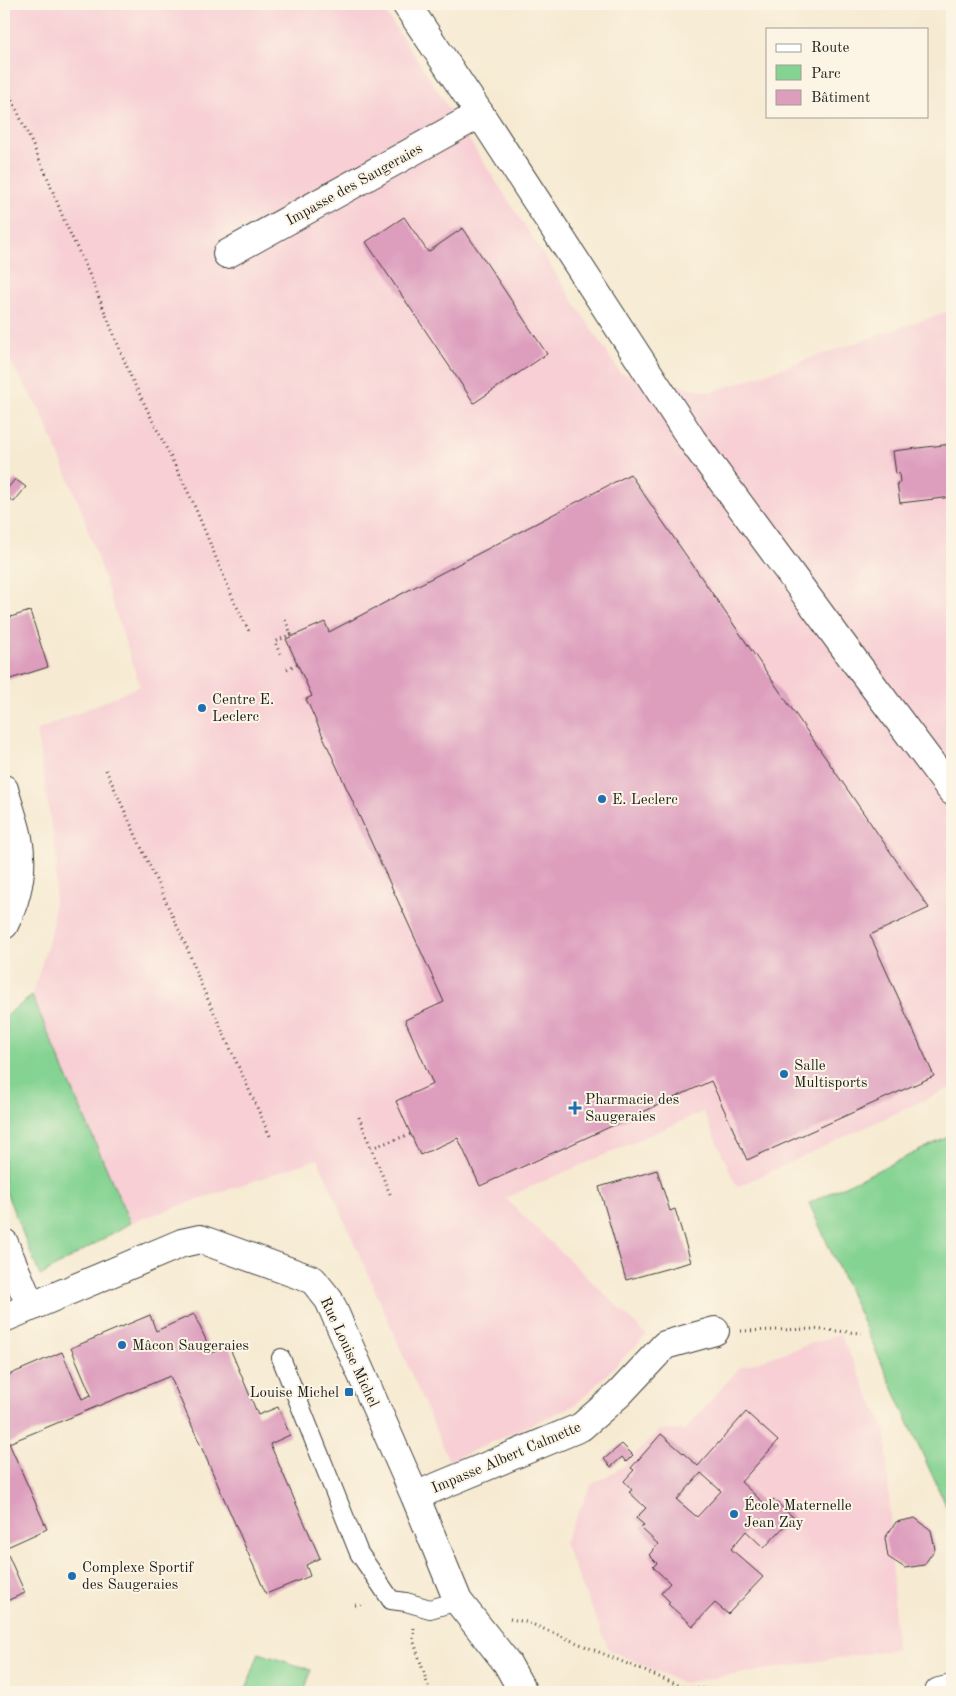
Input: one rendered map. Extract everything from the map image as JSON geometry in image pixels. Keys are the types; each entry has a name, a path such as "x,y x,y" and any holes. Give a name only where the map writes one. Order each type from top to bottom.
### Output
{"street":[{"path":"406,4 480,114 692,440 952,791"},
{"name":"Impasse des Saugeraies","path":"227,254 480,114"},
{"path":"4,789 18,839 20,880 11,911 4,925"},
{"name":"Rue Louise Michel","path":"4,1318 182,1243 200,1239 313,1280 329,1300 415,1496 458,1601 507,1663 523,1692"},
{"path":"4,1243 31,1307"},
{"name":"Impasse Albert Calmette","path":"415,1496 581,1427 619,1394 665,1346 714,1331"},
{"path":"939,1692 952,1689"}],"lane":[{"path":"281,1358 359,1553 391,1600 430,1609 458,1601"}],"path":[{"path":"4,82 46,174 131,377 192,500 234,601 250,633"},
{"path":"280,654 275,642 291,634 285,619"},
{"path":"287,669 298,664"},
{"path":"106,770 270,1136"},
{"path":"359,1117 390,1194"},
{"path":"371,1148 411,1134"},
{"path":"714,1331 812,1329 861,1333"},
{"path":"418,1605 413,1639 430,1692"},
{"path":"503,1617 527,1622 683,1687 735,1692"}],"shaded area":[{"path":"4,4 380,4 620,373 711,392 952,310 952,1087 737,1187 703,1112 505,1198 647,1335 575,1405 449,1461 318,1159 130,1223 32,996 52,930 57,860 36,731 140,686 81,509 41,412 4,351"},
{"name":"École Maternelle Jean Zay","path":"840,1334 886,1431 896,1649 683,1683 609,1650 564,1543 591,1485 624,1466 659,1430 685,1430 739,1368"}],"green space":[{"path":"32,996 130,1223 40,1276 4,1187 4,1017"},
{"path":"952,1135 952,1519 809,1203"},
{"path":"259,1653 311,1670 304,1692 245,1692"}],"building":[{"path":"404,217 428,252 463,228 547,354 474,403 366,242"},
{"path":"952,444 952,497 900,503 897,483 900,483 899,473 896,474 893,451"},
{"name":"E. Leclerc","path":"630,474 929,908 870,935 934,1076 747,1160 711,1081 480,1186 458,1138 420,1155 396,1101 433,1084 405,1020 444,1002 306,699 312,696 286,639 325,622 329,632"},
{"path":"15,479 26,487 14,502 4,493"},
{"path":"30,611 48,667 4,681 4,619"},
{"path":"657,1170 670,1211 675,1209 691,1262 626,1280 599,1187"},
{"path":"194,1314 212,1353 229,1346 258,1415 278,1407 290,1435 270,1444 320,1558 306,1565 310,1576 266,1594 170,1376 9,1443 47,1529 5,1548 25,1593 4,1602 4,1377 62,1352 82,1399 91,1395 71,1348 150,1315 156,1331"},
{"path":"746,1412 778,1441 741,1482 767,1506 773,1499 793,1517 764,1548 746,1531 731,1549 763,1577 728,1614 715,1603 693,1626 668,1604 670,1602 661,1593 670,1583 653,1567 657,1563 649,1555 658,1544 641,1528 644,1525 636,1518 646,1508 629,1492 632,1490 624,1481 634,1470 631,1468 661,1434 698,1466","holes":["701,1473 721,1491 697,1517 677,1500"]},
{"path":"622,1444 633,1455 626,1462 622,1457 611,1467 604,1459"},
{"path":"915,1518 931,1530 935,1549 924,1565 905,1568 888,1557 885,1538 896,1522"}],"place":[{"name":"Centre E. Leclerc","path":"202,708"},
{"name":"E. Leclerc","path":"602,799"},
{"name":"Salle Multisports","path":"784,1074"},
{"name":"Pharmacie des Saugeraies","path":"575,1108"},
{"name":"Mâcon Saugeraies","path":"122,1345"},
{"name":"Louise Michel","path":"349,1392"},
{"name":"École Maternelle Jean Zay","path":"734,1514"},
{"name":"Complexe Sportif des Saugeraies","path":"72,1576"}]}
